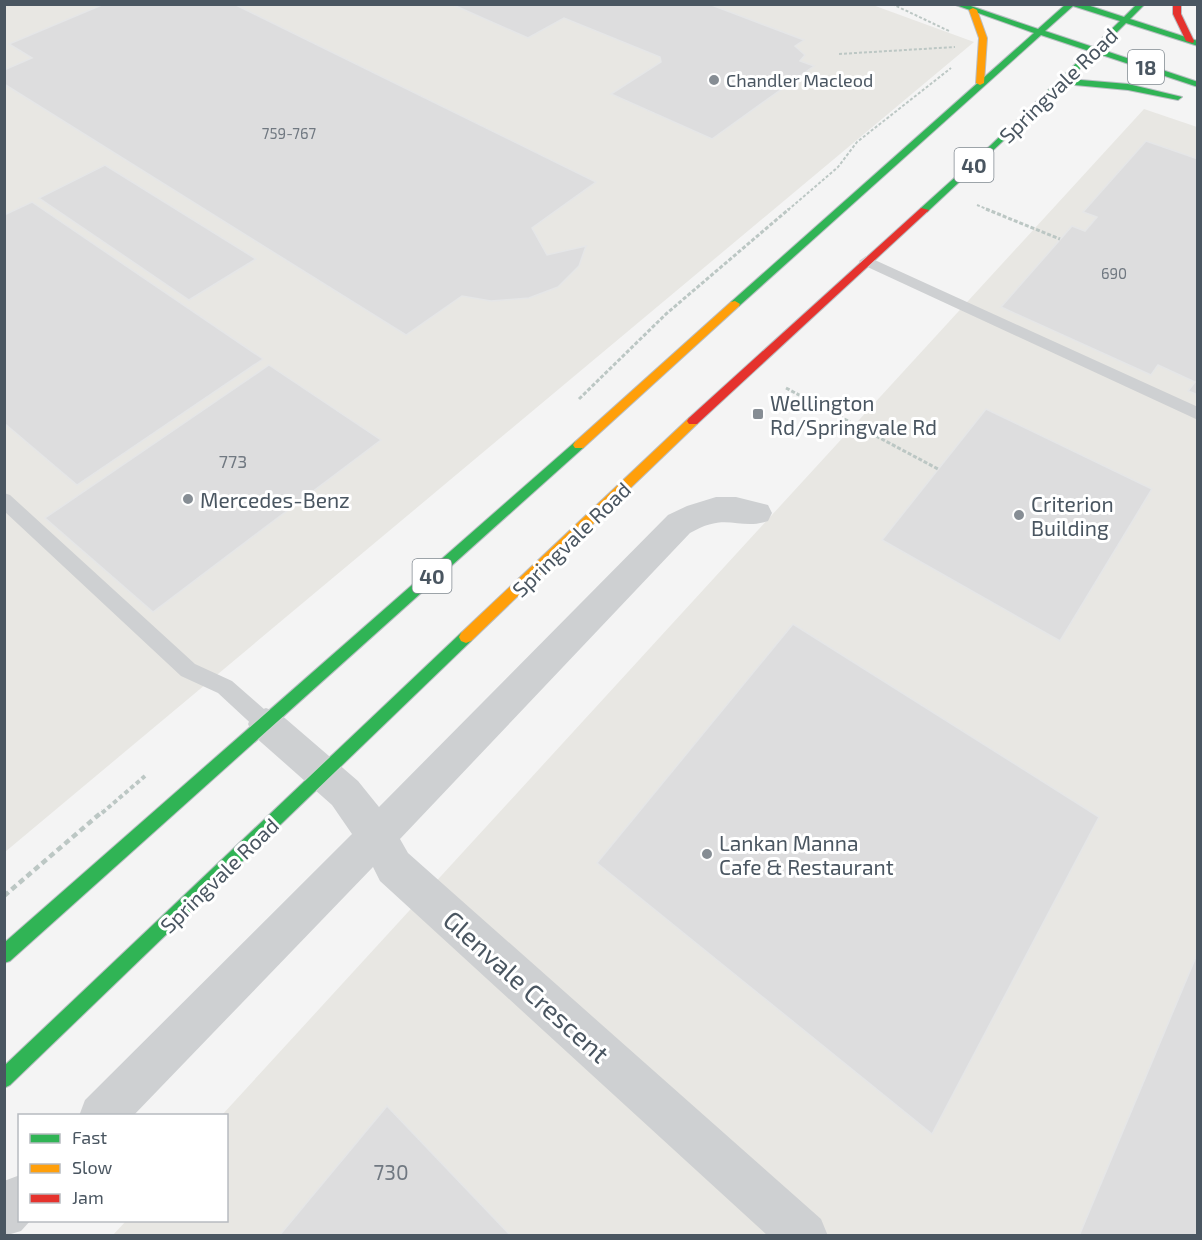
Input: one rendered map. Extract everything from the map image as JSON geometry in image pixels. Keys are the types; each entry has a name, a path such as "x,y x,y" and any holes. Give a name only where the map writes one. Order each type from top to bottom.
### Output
{"highway":[{"name":"18","path":"956,4 1197,85"},
{"name":"40","path":"4,955 266,724 1071,4"},
{"name":"18","path":"1075,4 1194,42"},
{"name":"Springvale Road","path":"4,1079 723,392 1063,81 1142,4"},
{"path":"1177,4 1177,14 1194,42"},
{"path":"973,10 983,38 980,83"},
{"path":"1063,81 1140,89 1197,100"}],"street":[{"path":"103,1114 377,836 679,524 704,511 733,507 757,513"},
{"name":"Glenvale Crescent","path":"266,724 345,793 377,836 394,867 804,1236"},
{"path":"4,1214 18,1200"}],"lane":[{"path":"866,261 1197,414"},
{"path":"4,500 188,670 225,687 266,724"}],"path":[{"path":"957,41 960,56"},
{"path":"839,54 958,47"},
{"path":"572,405 666,314 838,167 857,142 956,61"},
{"path":"977,204 1060,238"},
{"path":"786,388 938,469"},
{"path":"4,897 147,774"}],"shaded area":[{"path":"870,4 974,42 5,852 5,5"},
{"path":"1144,109 1197,127 1197,1235 112,1236 125,1222 228,1222 228,1114 223,1114"}],"building":[{"path":"104,4 234,4 596,182 532,228 547,255 586,246 579,266 558,287 529,298 491,301 462,296 406,335 4,84 4,70 32,58 9,44"},
{"name":"Chandler Macleod","path":"451,4 709,4 804,40 795,46 805,55 800,61 814,66 712,139 611,94 661,62 660,57 564,18 528,38"},
{"path":"1146,141 1198,159 1198,395 1188,391 1195,382 1158,365 1151,375 1001,307 1072,226 1085,231 1097,217 1083,212"},
{"path":"105,165 256,259 189,300 39,198"},
{"path":"32,202 263,359 77,485 4,423 4,215"},
{"name":"Mercedes-Benz","path":"269,365 381,440 153,612 45,518"},
{"name":"Criterion Building","path":"986,409 1152,489 1060,641 882,540"},
{"path":"793,624 1099,817 932,1134 597,863"},
{"path":"1198,952 1198,1236 1079,1236"},
{"path":"387,1106 511,1236 279,1236"}],"traffic: fast":[{"path":"956,4 1198,85"},
{"path":"735,304 1071,4"},
{"path":"1075,4 1198,44"},
{"path":"924,210 994,147 1142,4"},
{"path":"1063,81 1128,87 1178,97"},
{"path":"4,955 579,445"},
{"path":"4,1079 466,637"}],"traffic: slow":[{"path":"973,10 983,38 980,83"},
{"path":"579,445 735,304"},
{"path":"466,637 693,421"}],"traffic: jam":[{"path":"1177,4 1177,14 1190,41"},
{"path":"693,421 924,210"}],"place":[{"name":"Chandler Macleod","path":"714,80"},
{"name":"Wellington Rd/Springvale Rd","path":"758,414"},
{"name":"Mercedes-Benz","path":"188,499"},
{"name":"Criterion Building","path":"1019,515"},
{"name":"Lankan Manna Cafe & Restaurant","path":"707,854"}]}
